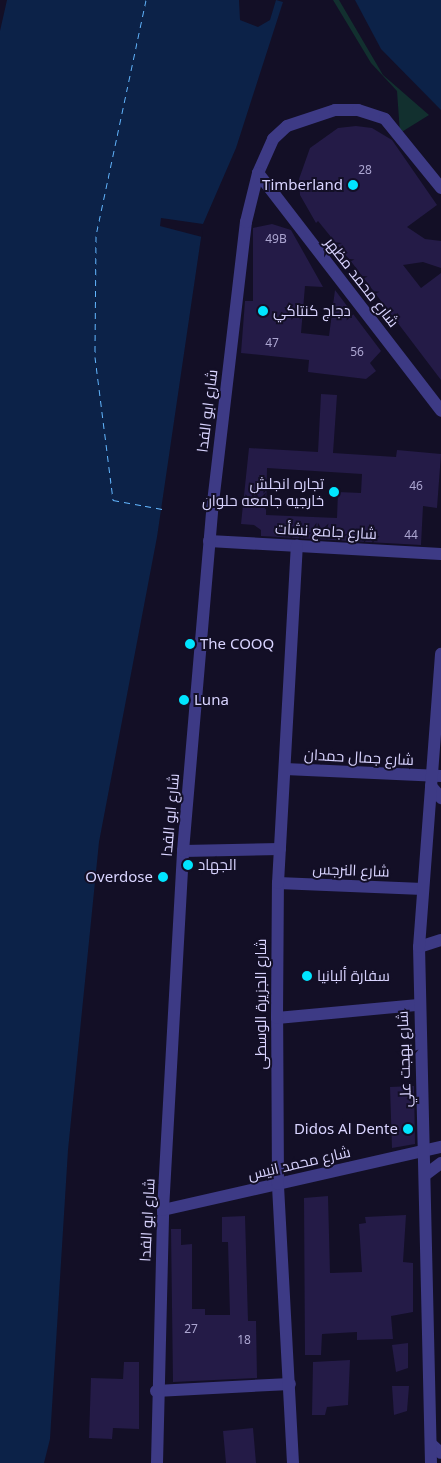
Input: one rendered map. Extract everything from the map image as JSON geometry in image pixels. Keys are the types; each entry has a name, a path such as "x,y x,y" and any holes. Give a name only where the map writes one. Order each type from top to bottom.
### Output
{"street":[{"name":"شارع ابو الفدا","path":"157,1463 156,1391 163,1210 183,851 209,541 246,222 258,173 273,139 287,126 335,110 358,110 385,119 441,188"},
{"name":"شارع محمد مظهر","path":"258,173 441,411"},
{"name":"شارع جامع نشأت","path":"209,541 441,554"},
{"name":"شارع الجزيرة الوسطى","path":"293,1463 278,1184 277,1018 278,883 298,546"},
{"name":"شارع بهجت علي","path":"431,1463 418,947 434,780 441,654"},
{"name":"شارع جمال حمدان","path":"285,769 434,780"},
{"path":"434,780 441,798"},
{"path":"183,851 280,848"},
{"name":"شارع النرجس","path":"278,883 423,889"},
{"path":"418,947 441,940"},
{"path":"277,1018 418,1005"},
{"name":"شارع محمد انيس","path":"163,1210 441,1147"},
{"path":"425,1175 441,1163"},
{"path":"156,1391 290,1384"},
{"path":"431,1444 441,1453"}],"green space":[{"path":"333,0 339,0 383,75 429,115 400,133 397,91 371,63"}],"water":[{"path":"7,0 239,0 240,20 258,27 270,20 276,0 283,2 236,148 203,224 157,537 99,842 68,1150 50,1439 44,1463 0,1463 0,31"},
{"path":"355,0 441,0 441,110 381,49"}],"pier":[{"path":"161,218 203,224 202,237 160,226"}],"building":[{"path":"356,126 372,128 392,140 437,205 407,227 425,239 441,241 441,268 423,262 403,265 421,288 441,273 441,380 353,264 318,221 316,223 300,195 299,179 310,148 338,128"},
{"path":"272,224 291,230 323,287 305,286 301,333 329,336 335,290 381,351 370,363 376,371 366,379 308,372 309,360 241,353 245,301 253,301 253,228"},
{"path":"321,394 337,395 333,453 396,457 397,450 441,454 437,508 423,506 421,545 261,536 261,530 254,525 241,524 249,448 318,452","holes":["267,468 362,474 361,493 338,492 337,518 266,515"]},
{"path":"414,1086 415,1144 392,1148 390,1087"},
{"path":"328,1196 330,1273 362,1272 359,1224 366,1223 365,1217 406,1215 403,1262 413,1263 413,1312 391,1316 393,1339 357,1340 357,1332 322,1334 321,1355 305,1355 304,1198"},
{"path":"245,1216 248,1321 256,1321 257,1378 173,1382 171,1229 181,1229 181,1245 192,1244 192,1309 205,1309 205,1315 230,1315 228,1242 222,1242 222,1217"},
{"path":"408,1343 408,1368 396,1372 392,1345"},
{"path":"350,1360 348,1405 327,1407 325,1415 312,1415 313,1362"},
{"path":"124,1362 139,1362 139,1429 113,1428 112,1439 89,1438 91,1378 123,1379"},
{"path":"392,1386 409,1386 407,1411 394,1415"},
{"path":"253,1428 256,1463 226,1463 223,1431"}],"ferry route":[{"path":"146,0 96,236 95,357 113,500 162,509"}],"place":[{"name":"Timberland","path":"353,185"},
{"name":"دجاج كنتاكي","path":"263,311"},
{"name":"تجاره انجلش خارجيه جامعه حلوان","path":"334,492"},
{"name":"The COOQ","path":"190,644"},
{"name":"Luna","path":"184,700"},
{"name":"الجهاد","path":"188,865"},
{"name":"Overdose","path":"163,877"},
{"name":"سفارة ألبانيا","path":"307,976"},
{"name":"Didos Al Dente","path":"408,1129"}]}
